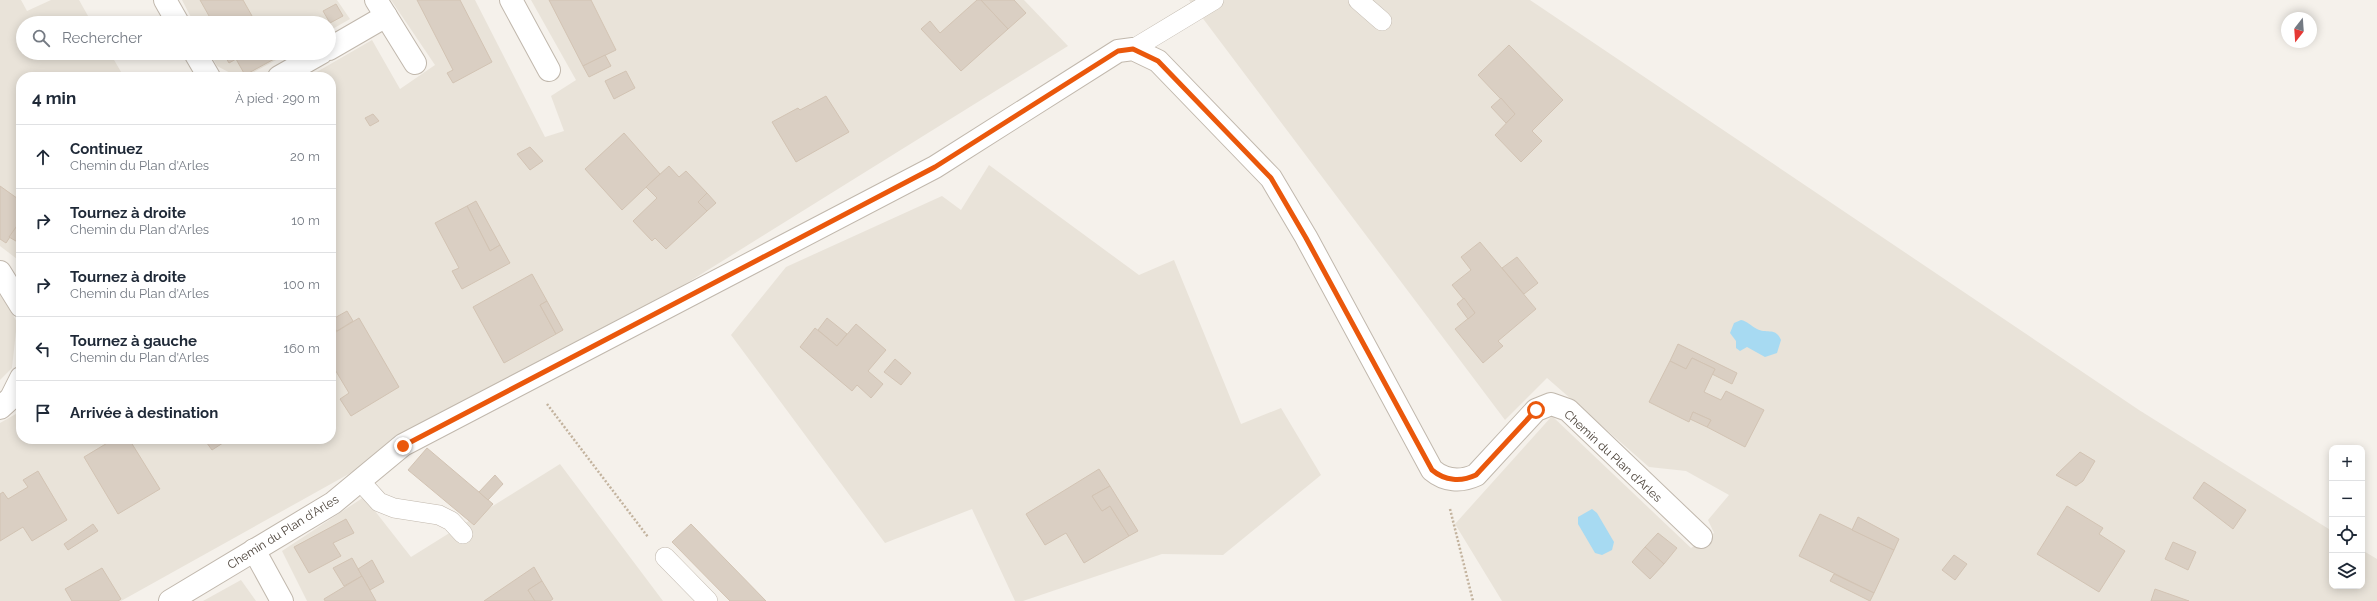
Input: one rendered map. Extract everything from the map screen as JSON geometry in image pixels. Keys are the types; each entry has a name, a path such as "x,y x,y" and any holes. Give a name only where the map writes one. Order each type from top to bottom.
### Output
{"street":[{"path":"164,0 174,16"},
{"path":"511,0 549,70"},
{"path":"336,43 381,8 415,63"},
{"name":"Chemin du Plan d'Arles","path":"170,601 333,504 403,446 935,167 1118,51 1133,49 1158,61 1271,178 1306,238 1432,470 1439,476 1451,479 1465,480 1476,475 1536,410 1551,404 1568,410 1701,537"},
{"path":"199,60 206,72"},
{"path":"288,72 309,60"},
{"path":"0,272 16,298"},
{"path":"0,408 11,398 16,388"},
{"path":"254,550 282,601"}],"lane":[{"path":"1133,49 1214,0"},
{"path":"1358,0 1382,22"},
{"path":"360,481 379,502 394,508 440,515 451,521 463,534"},
{"path":"665,557 708,601"}],"path":[{"path":"529,380 644,532 665,557"},
{"path":"1451,479 1449,514 1473,601"}],"shaded area":[{"path":"0,0 21,0 27,11 51,0 79,0 88,16 16,16 16,60 114,60 121,72 16,72 16,258 0,246"},
{"path":"182,0 337,0 350,19 336,27 336,16 190,16"},
{"path":"391,0 475,0 545,137 564,131 551,96 576,80 531,0 1024,0 1068,46 650,306 121,601 0,601 0,423 16,414 16,444 336,444 336,72 317,72 372,40 400,89 435,65"},
{"path":"1189,0 1530,0 2139,410 2329,529 2329,589 2365,589 2365,552 2377,559 2377,601 1502,601 1455,524 1552,416 1691,548 1714,533 1708,520 1729,495 1686,471 1649,467 1547,378 1505,420"},
{"path":"214,60 276,60 254,72 228,72 217,66"},
{"path":"989,165 1139,275 1174,260 1241,424 1281,408 1321,475 1223,555 1162,554 1023,601 1015,601 972,509 885,543 731,335 786,267 942,196 961,210"},
{"path":"0,294 16,320 16,331 12,368 0,380"},
{"path":"560,464 663,601 307,601 282,551 364,497 411,557"},
{"path":"241,580 256,601 203,601"}],"water":[{"path":"1741,320 1755,328 1774,332 1779,336 1781,340 1777,353 1765,357 1747,347 1740,351 1736,348 1736,341 1730,333 1734,323"},
{"path":"1592,509 1597,513 1614,542 1612,550 1602,555 1595,553 1578,524 1578,517"}],"building":[{"path":"200,0 243,0 252,16 209,16"},
{"path":"417,0 460,0 492,62 453,83 447,73 453,70"},
{"path":"549,0 591,0 616,50 583,66"},
{"path":"977,0 981,0 1008,29 961,71 921,29 930,21 940,33"},
{"path":"981,0 1014,0 1026,13 1008,29"},
{"path":"336,4 343,16 336,20 336,16 326,16 323,11"},
{"path":"1509,45 1563,100 1532,131 1542,141 1521,162 1495,135 1515,114 1478,75"},
{"path":"605,55 611,66 589,77 583,66"},
{"path":"227,60 234,60 229,63"},
{"path":"237,60 272,60 250,72 243,72"},
{"path":"626,71 635,88 614,99 605,81"},
{"path":"826,96 849,132 796,162 772,122 798,108 800,110"},
{"path":"1501,98 1515,114 1506,123 1491,107"},
{"path":"373,114 379,121 370,126 365,118"},
{"path":"624,133 660,174 622,210 585,169"},
{"path":"530,147 543,161 530,170 517,154"},
{"path":"669,166 679,177 686,171 707,193 698,202 707,211 666,249 655,238 652,241 633,221 657,198 646,187"},
{"path":"0,186 16,197 16,228 6,243 0,239"},
{"path":"707,193 716,203 707,211 698,202"},
{"path":"476,201 500,245 490,251 467,206"},
{"path":"467,206 490,251 500,245 510,263 462,289 452,271 459,268 435,223"},
{"path":"16,227 16,241 9,237"},
{"path":"1480,242 1536,309 1498,341 1503,346 1483,363 1455,329 1475,313 1452,285 1471,270 1461,257"},
{"path":"1517,257 1538,283 1524,294 1502,268"},
{"path":"532,274 547,301 540,305 556,334 504,363 473,307"},
{"path":"1464,298 1475,313 1468,319 1457,304"},
{"path":"547,301 563,330 556,334 540,305"},
{"path":"347,311 353,321 337,331 336,317"},
{"path":"359,318 399,387 351,416 340,399 349,393 336,371 336,332"},
{"path":"827,318 847,334 837,346 818,330"},
{"path":"856,324 886,350 868,371 883,384 871,398 857,385 852,391 800,347 815,328 837,346"},
{"path":"1678,344 1737,373 1732,384 1712,374 1715,369 1692,358 1686,369 1670,361"},
{"path":"1692,358 1715,369 1704,392 1721,400 1726,391 1764,410 1745,447 1707,427 1711,420 1693,412 1689,422 1649,402 1670,361 1686,369"},
{"path":"895,359 911,373 901,385 884,372"},
{"path":"1693,412 1711,420 1707,427 1690,419"},
{"path":"106,444 132,444 160,489 118,514 84,457"},
{"path":"208,444 221,444 212,450"},
{"path":"427,448 493,504 474,525 408,470"},
{"path":"2080,452 2095,461 2083,481 2076,486 2056,475"},
{"path":"1099,469 1110,486 1092,496 1102,511 1110,506 1129,536 1084,563 1066,533 1045,545 1026,514"},
{"path":"38,471 67,520 32,541 23,527 0,541 0,494 3,492 8,499 28,487 23,480"},
{"path":"495,475 503,484 488,500 479,492"},
{"path":"2204,482 2246,510 2233,529 2193,498"},
{"path":"1110,486 1138,531 1129,536 1110,506 1102,511 1092,496"},
{"path":"2067,506 2103,528 2099,534 2125,551 2099,592 2037,554"},
{"path":"1820,514 1894,550 1874,593 1799,556"},
{"path":"1858,517 1899,539 1894,550 1852,530"},
{"path":"346,519 354,533 333,543 341,556 309,573 294,547"},
{"path":"93,524 98,531 68,550 64,544"},
{"path":"691,524 766,601 730,601 672,542"},
{"path":"1658,533 1677,548 1664,564 1645,547"},
{"path":"2173,542 2196,552 2188,570 2165,559"},
{"path":"1645,547 1664,564 1650,579 1632,562"},
{"path":"1954,555 1967,564 1955,580 1942,570"},
{"path":"352,558 362,576 344,586 333,568"},
{"path":"372,560 384,582 370,590 358,569"},
{"path":"534,567 542,581 528,590 535,601 484,601"},
{"path":"102,568 121,599 118,601 72,601 65,589"},
{"path":"1834,574 1874,593 1870,601 1830,581"},
{"path":"362,576 376,601 325,601 324,599"},
{"path":"542,581 553,599 550,601 535,601 528,590"},
{"path":"2155,589 2189,601 2151,601"}],"route":[{"path":"403,446 935,167 1118,51 1133,49 1158,61 1271,178 1306,238 1432,470 1439,476 1451,479 1465,480 1476,475 1536,410"}]}
